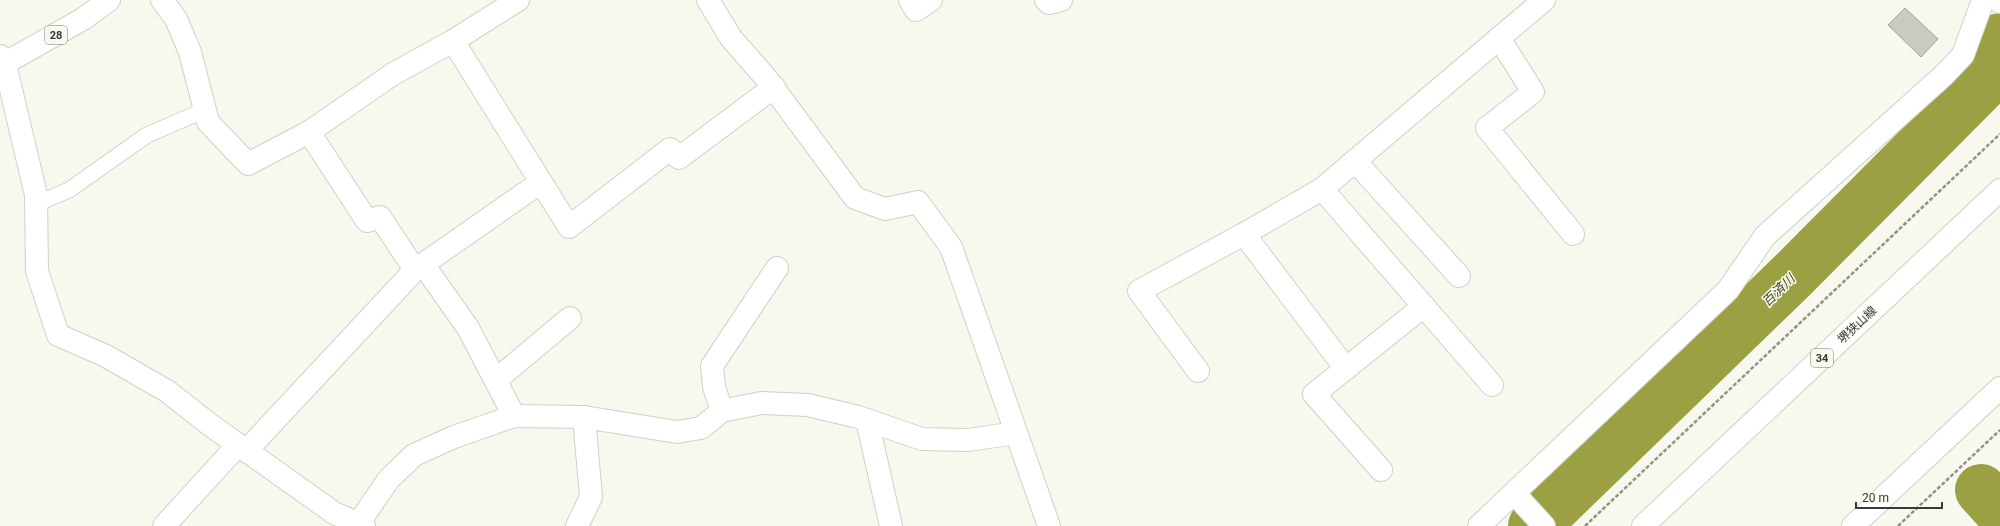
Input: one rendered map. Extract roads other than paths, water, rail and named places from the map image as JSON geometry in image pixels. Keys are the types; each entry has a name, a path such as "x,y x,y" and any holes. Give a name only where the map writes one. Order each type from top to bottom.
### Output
{"street":[{"name":"28","path":"2,62 83,19 109,0"},
{"path":"162,0 176,19 190,52 208,122 248,164 309,132 393,74 452,41 518,0"},
{"path":"708,0 731,38 774,87 855,198 885,209 918,202 951,246 1049,526"},
{"path":"910,0 916,10 931,0"},
{"path":"1046,0 1049,3 1061,0"},
{"path":"1198,371 1139,291 1244,234 1322,189 1544,0"},
{"path":"1479,526 1518,497 1728,290 1765,236 1944,76 1963,55 1982,0"},
{"path":"1499,38 1533,92 1486,128 1573,234"},
{"path":"452,41 569,228 670,149 680,158 774,87"},
{"path":"2,62 36,195 38,271 58,335 106,356 167,391 242,448 303,489 334,513 361,525 389,479 414,455 454,436 514,416 584,417 677,432 701,428 722,411 761,403 808,405 867,420 922,439 968,440 1016,433"},
{"path":"309,132 367,221 380,217 468,328 514,416"},
{"path":"1355,161 1459,276"},
{"path":"164,526 419,267 540,182"},
{"path":"1322,189 1492,385"},
{"name":"堺狭山線","path":"1643,526 2000,190"},
{"path":"1244,234 1346,369"},
{"path":"722,411 714,387 712,366 777,268"},
{"path":"1381,470 1314,394 1424,306"},
{"path":"496,380 570,318"},
{"path":"1853,526 2000,388"},
{"path":"577,526 591,497 584,417"},
{"path":"867,420 891,526"},
{"path":"1518,497 1544,526"},
{"path":"151,526 156,523 161,526"}],"lane":[{"path":"36,204 69,190 147,135 205,110"}],"waterway":[{"name":"百済川","path":"1534,526 1792,276 1988,79 2000,39"},
{"path":"1981,490 2000,511"}]}
